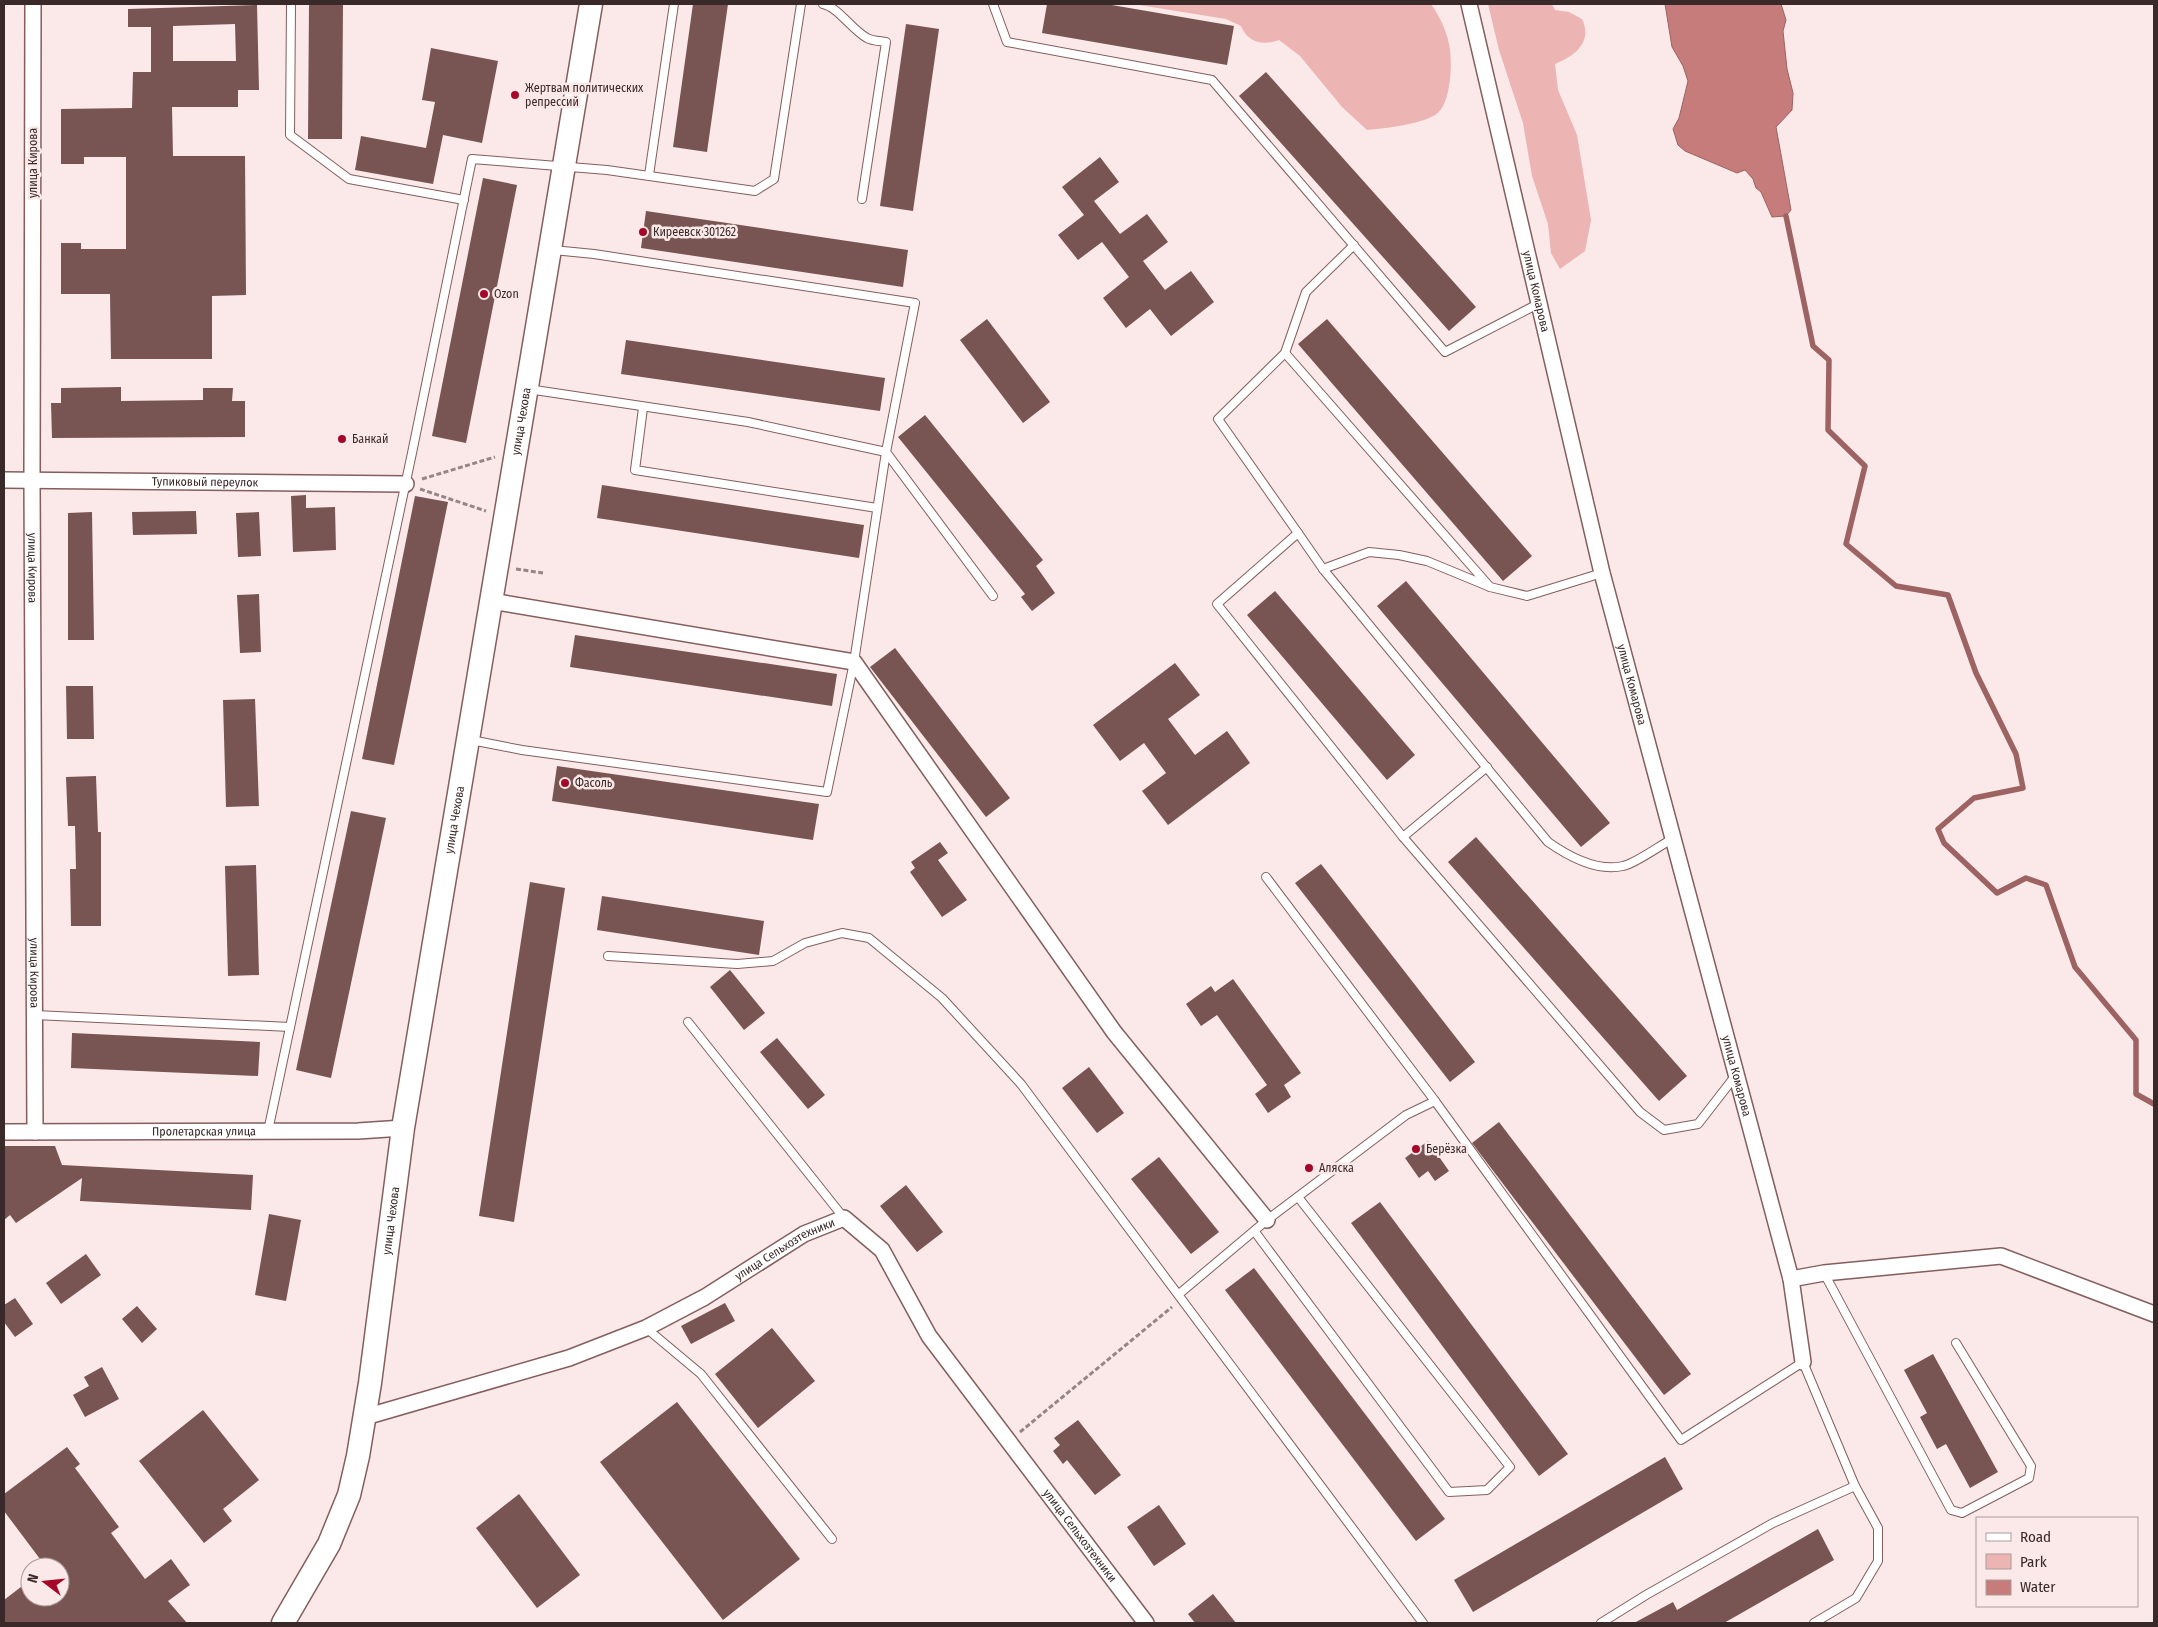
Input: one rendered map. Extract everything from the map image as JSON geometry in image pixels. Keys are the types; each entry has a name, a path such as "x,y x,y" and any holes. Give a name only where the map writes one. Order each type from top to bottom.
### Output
{"main road":[{"name":"улица Чехова","path":"283,1623 329,1544 349,1495 364,1417 404,1128 526,388 566,167 591,4"}],"street":[{"name":"улица Кирова","path":"33,4 32,480 35,1132"},
{"name":"улица Комарова","path":"1469,4 1602,573 1791,1279 1803,1362"},
{"name":"Тупиковый переулок","path":"4,480 406,484"},
{"path":"492,601 854,662 1114,1032 1267,1220"},
{"name":"Пролетарская улица","path":"4,1132 353,1131 404,1128"},
{"name":"улица Сельхозтехники","path":"364,1417 569,1358 646,1328 705,1297 804,1234 844,1218 882,1250 929,1336 1146,1623"},
{"path":"1791,1279 1824,1273 2001,1256 2154,1314"}],"lane":[{"path":"292,4 290,135 349,178 464,200"},
{"path":"650,175 674,4"},
{"path":"268,1131 406,484 472,159 650,175 755,191 774,179 801,4"},
{"path":"827,4 867,38 886,42 862,199"},
{"path":"994,4 1007,42 1212,80 1445,352 1538,304"},
{"path":"1354,245 1306,292 1285,353 1218,419 1323,570 1548,842 1566,855 1599,866 1624,866 1674,838"},
{"path":"469,740 522,750 827,792 854,662 886,452 915,303 594,254 551,250"},
{"path":"1285,353 1490,587"},
{"path":"526,388 643,408 748,422 886,452 993,596"},
{"path":"643,408 635,470 877,508"},
{"path":"1298,532 1217,604 1403,837 1640,1112 1664,1130 1698,1124 1736,1076"},
{"path":"1323,570 1370,552 1399,555 1427,561 1490,587 1527,596 1602,573"},
{"path":"1403,837 1487,768"},
{"path":"1266,877 1434,1101 1681,1440 1803,1362 1855,1486 1878,1528 1878,1561 1856,1598 1814,1623"},
{"path":"608,956 737,964 773,961 805,942 842,933 869,938 942,998 1021,1084 1423,1623"},
{"path":"34,1015 290,1027"},
{"path":"688,1022 844,1218"},
{"path":"1180,1297 1267,1220 1406,1115 1434,1101"},
{"path":"1255,1232 1449,1492 1488,1490 1510,1467 1298,1197"},
{"path":"1824,1273 1951,1510 1962,1513 2029,1478 2031,1466 1956,1343"},
{"path":"646,1328 701,1374 832,1539"},
{"path":"1601,1623 1646,1595 1773,1523 1855,1486"}],"path":[{"path":"406,484 498,456"},
{"path":"406,484 489,513"},
{"path":"1009,1441 1180,1297"}],"green space":[{"path":"1133,4 1431,4 1443,26 1449,44 1451,66 1447,95 1440,110 1435,115 1402,126 1367,130 1342,107 1300,56 1279,40 1267,43 1257,42 1244,32 1241,26 1226,19"},
{"path":"1488,4 1552,4 1555,10 1569,12 1582,19 1585,27 1584,41 1580,47 1569,57 1555,64 1558,90 1577,135 1591,220 1585,251 1560,269 1551,253 1548,224 1532,176 1523,123 1499,50"}],"water":[{"path":"1665,4 1781,4 1786,20 1783,31 1787,69 1793,93 1792,110 1776,127 1791,210 1786,216 1772,217 1761,192 1756,188 1753,179 1745,170 1737,173 1685,151 1678,145 1673,129 1679,118 1688,81 1683,66 1672,47"}],"building":[{"path":"309,4 343,4 342,139 308,139"},
{"path":"693,4 728,4 707,152 673,147"},
{"path":"1047,4 1106,4 1234,26 1227,65 1042,33"},
{"path":"257,5 259,90 238,90 238,107 172,107 173,156 245,156 246,295 212,296 212,359 111,359 110,294 61,294 61,243 81,243 81,249 126,249 126,157 84,157 84,164 61,164 61,109 132,108 133,72 151,72 151,27 128,27 128,9","holes":["235,24 236,61 173,61 173,26"]},
{"path":"906,24 939,29 913,211 880,206"},
{"path":"431,48 498,61 482,143 443,135 433,184 355,170 361,136 426,148 435,102 422,100"},
{"path":"1266,72 1476,307 1449,331 1239,96"},
{"path":"1100,157 1119,182 1094,201 1120,234 1147,214 1168,242 1143,261 1165,290 1191,271 1214,302 1171,336 1150,309 1126,328 1103,298 1129,277 1102,242 1078,260 1058,235 1084,215 1062,187"},
{"path":"483,178 517,185 466,443 432,436"},
{"path":"646,211 908,250 903,287 641,248"},
{"path":"987,319 1050,402 1023,423 960,340"},
{"path":"1327,319 1532,556 1503,581 1298,344"},
{"path":"626,340 885,378 880,411 621,374"},
{"path":"121,387 121,401 203,400 203,388 233,388 232,401 245,401 245,437 52,438 51,403 61,403 61,388"},
{"path":"925,415 1043,560 1036,566 1055,593 1032,611 1021,597 1025,594 898,437"},
{"path":"602,485 864,525 859,558 597,518"},
{"path":"306,495 306,508 335,507 336,550 293,552 291,496"},
{"path":"415,496 448,502 394,765 362,759"},
{"path":"196,511 197,534 133,535 132,512"},
{"path":"92,512 94,640 68,640 68,513"},
{"path":"259,512 261,556 238,557 236,513"},
{"path":"1406,581 1610,823 1581,847 1377,606"},
{"path":"1275,591 1415,755 1387,780 1247,615"},
{"path":"259,594 261,652 240,653 237,595"},
{"path":"575,635 837,674 832,706 570,667"},
{"path":"895,648 1010,798 986,817 870,667"},
{"path":"1175,663 1200,695 1168,719 1195,755 1227,731 1250,763 1168,825 1142,791 1166,773 1144,743 1120,761 1093,725"},
{"path":"66,686 93,686 94,739 67,739"},
{"path":"255,699 259,806 226,807 223,700"},
{"path":"557,766 819,804 813,840 552,801"},
{"path":"96,776 98,832 101,832 101,926 71,926 70,869 76,869 75,826 68,826 66,777"},
{"path":"351,811 386,818 331,1078 296,1070"},
{"path":"1476,837 1687,1076 1659,1101 1448,862"},
{"path":"940,842 948,853 938,860 967,900 942,917 910,872 915,868 911,862"},
{"path":"1321,864 1475,1062 1450,1082 1295,883"},
{"path":"256,865 259,975 228,976 225,866"},
{"path":"530,882 565,888 514,1222 479,1216"},
{"path":"602,896 764,921 759,955 597,930"},
{"path":"730,970 765,1013 744,1030 710,987"},
{"path":"1233,979 1301,1073 1284,1085 1291,1097 1268,1113 1255,1094 1267,1085 1217,1015 1201,1026 1186,1004 1211,986 1215,992"},
{"path":"72,1033 260,1042 258,1076 71,1068"},
{"path":"777,1038 825,1095 808,1109 760,1052"},
{"path":"1089,1067 1124,1113 1097,1133 1062,1088"},
{"path":"1499,1122 1691,1374 1664,1395 1472,1143"},
{"path":"1428,1141 1449,1171 1435,1181 1428,1171 1419,1178 1405,1158"},
{"path":"4,1146 55,1146 62,1165 253,1175 251,1210 80,1201 82,1178 16,1223 10,1215 4,1220"},
{"path":"1159,1157 1219,1232 1191,1254 1131,1179"},
{"path":"906,1185 943,1232 917,1252 880,1206"},
{"path":"1380,1202 1568,1454 1539,1476 1351,1223"},
{"path":"269,1214 301,1220 286,1301 255,1295"},
{"path":"86,1254 101,1275 61,1304 46,1283"},
{"path":"1254,1268 1445,1519 1416,1541 1225,1290"},
{"path":"15,1298 33,1324 15,1337 4,1322 4,1305"},
{"path":"725,1303 735,1321 691,1344 681,1326"},
{"path":"137,1306 157,1329 142,1343 122,1319"},
{"path":"772,1328 815,1381 758,1428 715,1374"},
{"path":"1933,1354 1998,1472 1970,1488 1946,1444 1937,1449 1920,1417 1927,1413 1904,1370"},
{"path":"102,1367 119,1399 85,1417 73,1395 89,1386 84,1377"},
{"path":"677,1402 800,1559 723,1620 600,1462"},
{"path":"203,1410 259,1480 223,1509 232,1521 204,1543 139,1461"},
{"path":"1078,1420 1121,1475 1095,1495 1067,1460 1063,1464 1053,1451 1060,1445 1054,1438"},
{"path":"67,1447 80,1464 75,1468 119,1527 111,1533 145,1579 171,1559 190,1585 168,1601 187,1623 4,1623 4,1600 20,1588 20,1607 70,1607 70,1557 38,1557 4,1511 4,1494"},
{"path":"1665,1457 1683,1489 1473,1612 1454,1580"},
{"path":"519,1494 580,1575 537,1608 476,1528"},
{"path":"1159,1505 1186,1544 1154,1566 1127,1527"},
{"path":"1818,1529 1834,1560 1724,1623 1634,1623 1673,1602 1677,1610"},
{"path":"1213,1594 1236,1623 1195,1623 1188,1614"}],"waterway":[{"path":"1786,216 1813,346 1829,360 1828,430 1865,466 1846,544 1896,586 1948,595 1976,673 2016,754 2023,788 1974,798 1938,829 1944,843 1997,893 2026,878 2046,885 2075,967 2136,1040 2136,1094 2154,1104"}],"place":[{"name":"Жертвам политических репрессий","path":"515,95"},
{"name":"Киреевск 301262","path":"643,232"},
{"name":"Ozon","path":"484,294"},
{"name":"Банкай","path":"342,439"},
{"name":"Фасоль","path":"565,783"},
{"name":"Берёзка","path":"1416,1149"},
{"name":"Аляска","path":"1309,1168"}]}
